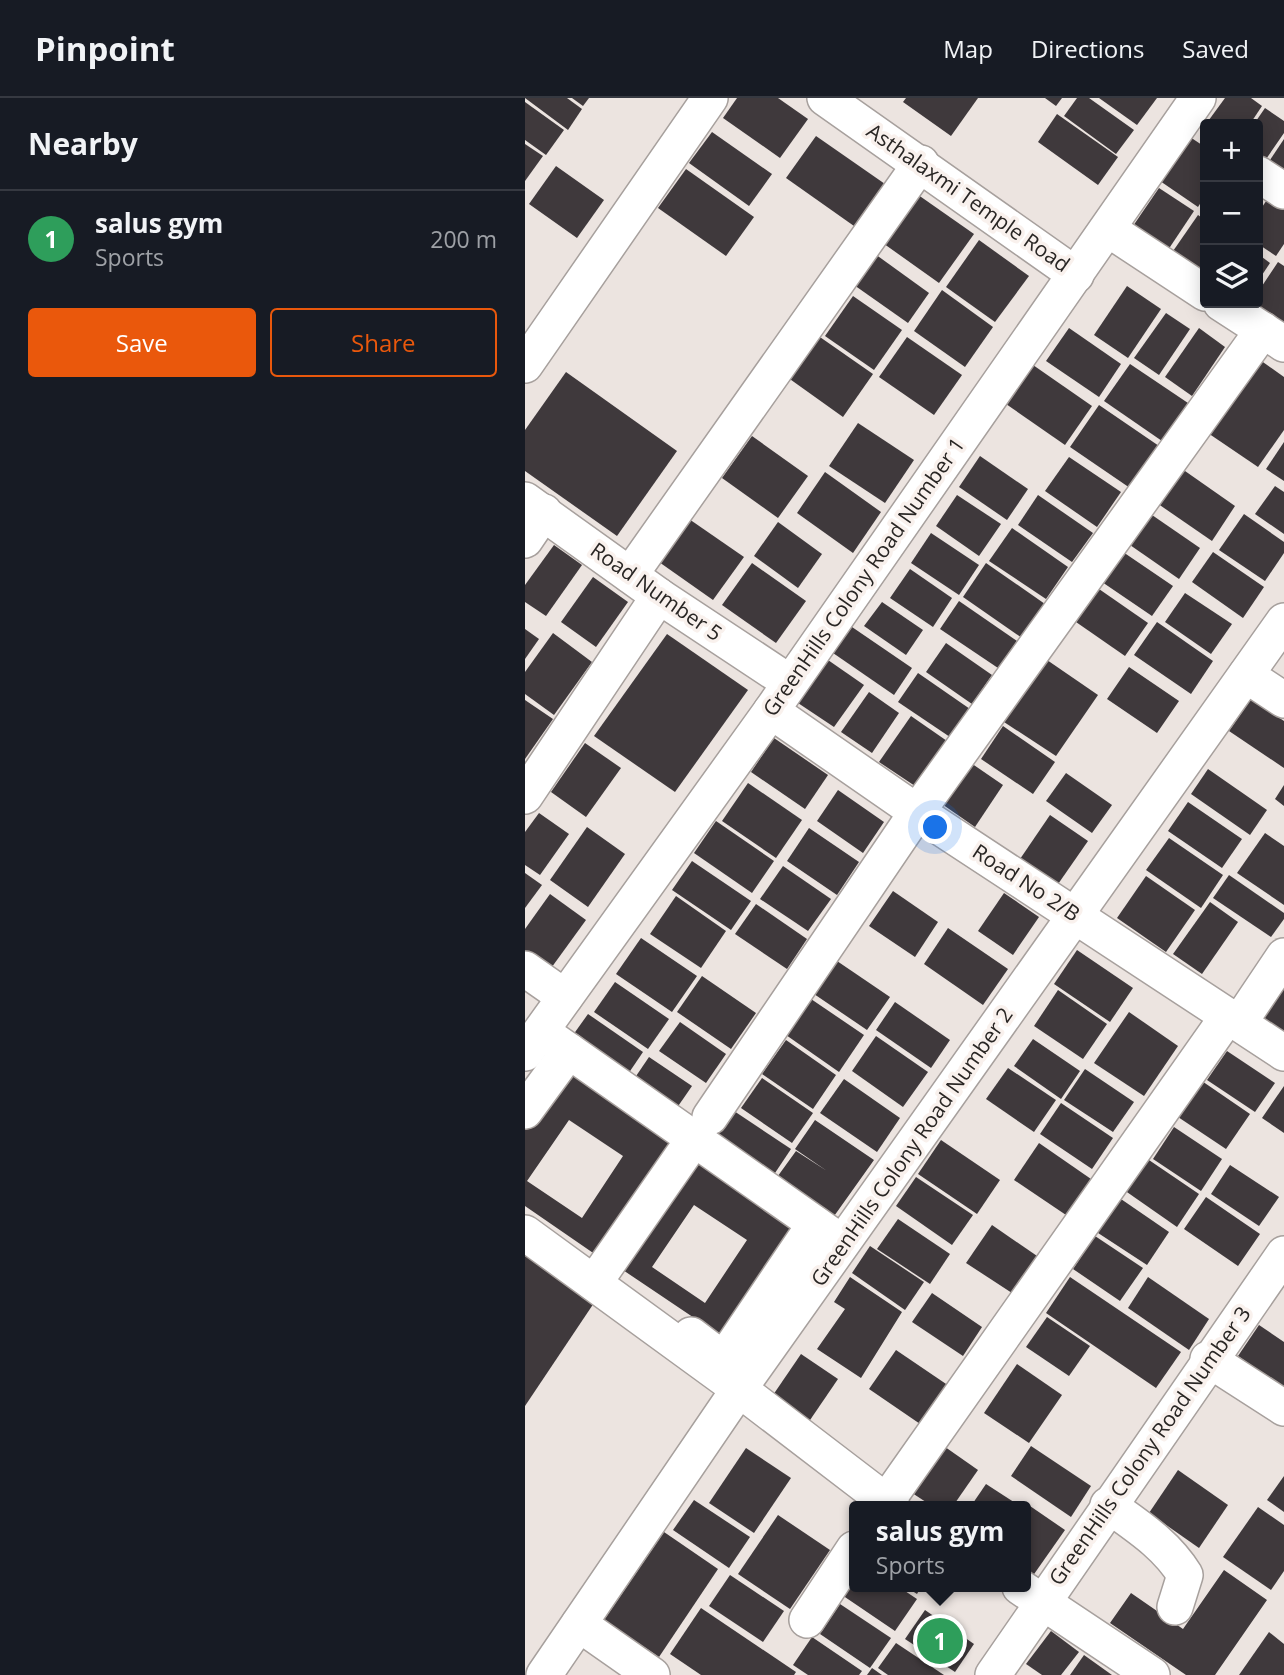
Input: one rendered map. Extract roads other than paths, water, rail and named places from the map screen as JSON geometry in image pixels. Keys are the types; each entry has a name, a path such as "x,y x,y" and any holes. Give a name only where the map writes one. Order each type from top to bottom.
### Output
{"street":[{"path":"525,365 710,98"},
{"name":"Asthalaxmi Temple Road","path":"825,98 921,163 1076,275"},
{"name":"GreenHills Colony Road Number 1","path":"525,1111 545,1045 565,997 771,711 1108,229 1195,120"},
{"path":"630,575 921,163"},
{"path":"1263,177 1284,191"},
{"path":"1108,229 1200,290"},
{"path":"599,1277 917,812 1273,337 1229,308"},
{"name":"Road Number 5","path":"531,517 630,575 789,682"},
{"path":"525,796 659,596"},
{"name":"GreenHills Colony Road Number 2","path":"544,1675 740,1389 1284,621"},
{"path":"1246,675 1284,700"},
{"name":"Road No 2/B","path":"771,711 917,812 1284,1053"},
{"path":"890,1501 1233,1020 1284,956"},
{"path":"525,969 565,997"},
{"path":"545,1045 702,1128 815,1224 844,1245"},
{"path":"525,1218 882,1501"},
{"path":"525,1233 599,1277 716,1354 726,1356 815,1224"},
{"name":"GreenHills Colony Road Number 3","path":"993,1675 1031,1594 1108,1505 1284,1254"},
{"path":"1209,1359 1284,1408"},
{"path":"1108,1505 1150,1534 1174,1558 1185,1575 1175,1607"},
{"path":"807,1620 849,1557"},
{"path":"1031,1594 1152,1675"},
{"path":"579,1624 652,1675"}],"place":[{"name":"salus gym","path":"940,1641"}]}
